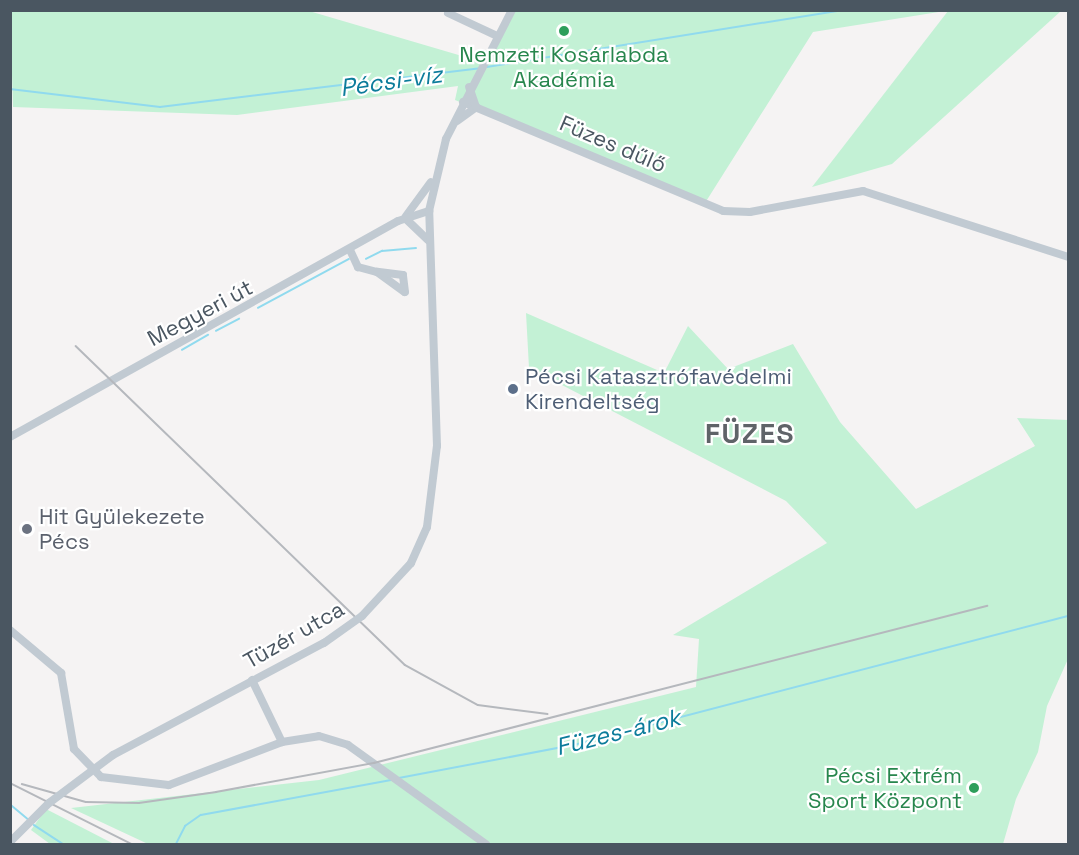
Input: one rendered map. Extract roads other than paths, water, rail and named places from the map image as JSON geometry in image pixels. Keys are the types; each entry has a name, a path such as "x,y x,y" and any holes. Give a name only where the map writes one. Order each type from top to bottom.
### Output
{"street":[{"name":"Megyeri út","path":"10,437 405,218 429,211 434,178 469,86 512,10"},
{"path":"448,13 497,36"},
{"path":"452,128 476,107 469,86"},
{"name":"Füzes dűlő","path":"463,102 723,211 750,212 863,191 1068,257"},
{"name":"Megyeri út","path":"405,218 434,178"},
{"name":"Tüzér utca","path":"10,842 65,789 113,755 324,643 362,616 411,563 427,527 437,446 428,241 429,211"},
{"path":"405,218 428,241"},
{"path":"350,250 358,267 377,272"},
{"path":"10,630 61,674 74,749 101,777 169,784 282,742 334,739 398,780 486,844"},
{"path":"252,680 282,742"}],"waterway":[{"name":"Pécsi-víz","path":"487,67 841,10"},
{"name":"Pécsi-víz","path":"10,89 160,107 480,68"},
{"path":"366,259 382,251 416,248"},
{"path":"258,308 349,259"},
{"path":"216,331 239,319"},
{"path":"182,350 208,335"},
{"name":"Füzes-árok","path":"399,778 574,745 1068,616"},
{"name":"Füzes-árok","path":"176,844 185,826 201,815 391,780"},
{"name":"Füzes-árok","path":"10,804 28,819"},
{"name":"Füzes-árok","path":"34,825 63,844"}],"railway":[{"path":"76,346 405,665 478,705 547,714"},
{"path":"22,784 86,802 139,803 216,792 374,763 987,606"},
{"path":"10,783 132,844"}],"place":[{"name":"Nemzeti Kosárlabda Akadémia","path":"564,31"},
{"name":"Pécsi Katasztrófavédelmi Kirendeltség","path":"513,389"},
{"name":"Hit Gyülekezete Pécs","path":"27,529"},
{"name":"Pécsi Extrém Sport Központ","path":"974,788"}],"district":[{"name":"FÜZES","path":"750,433"}]}
